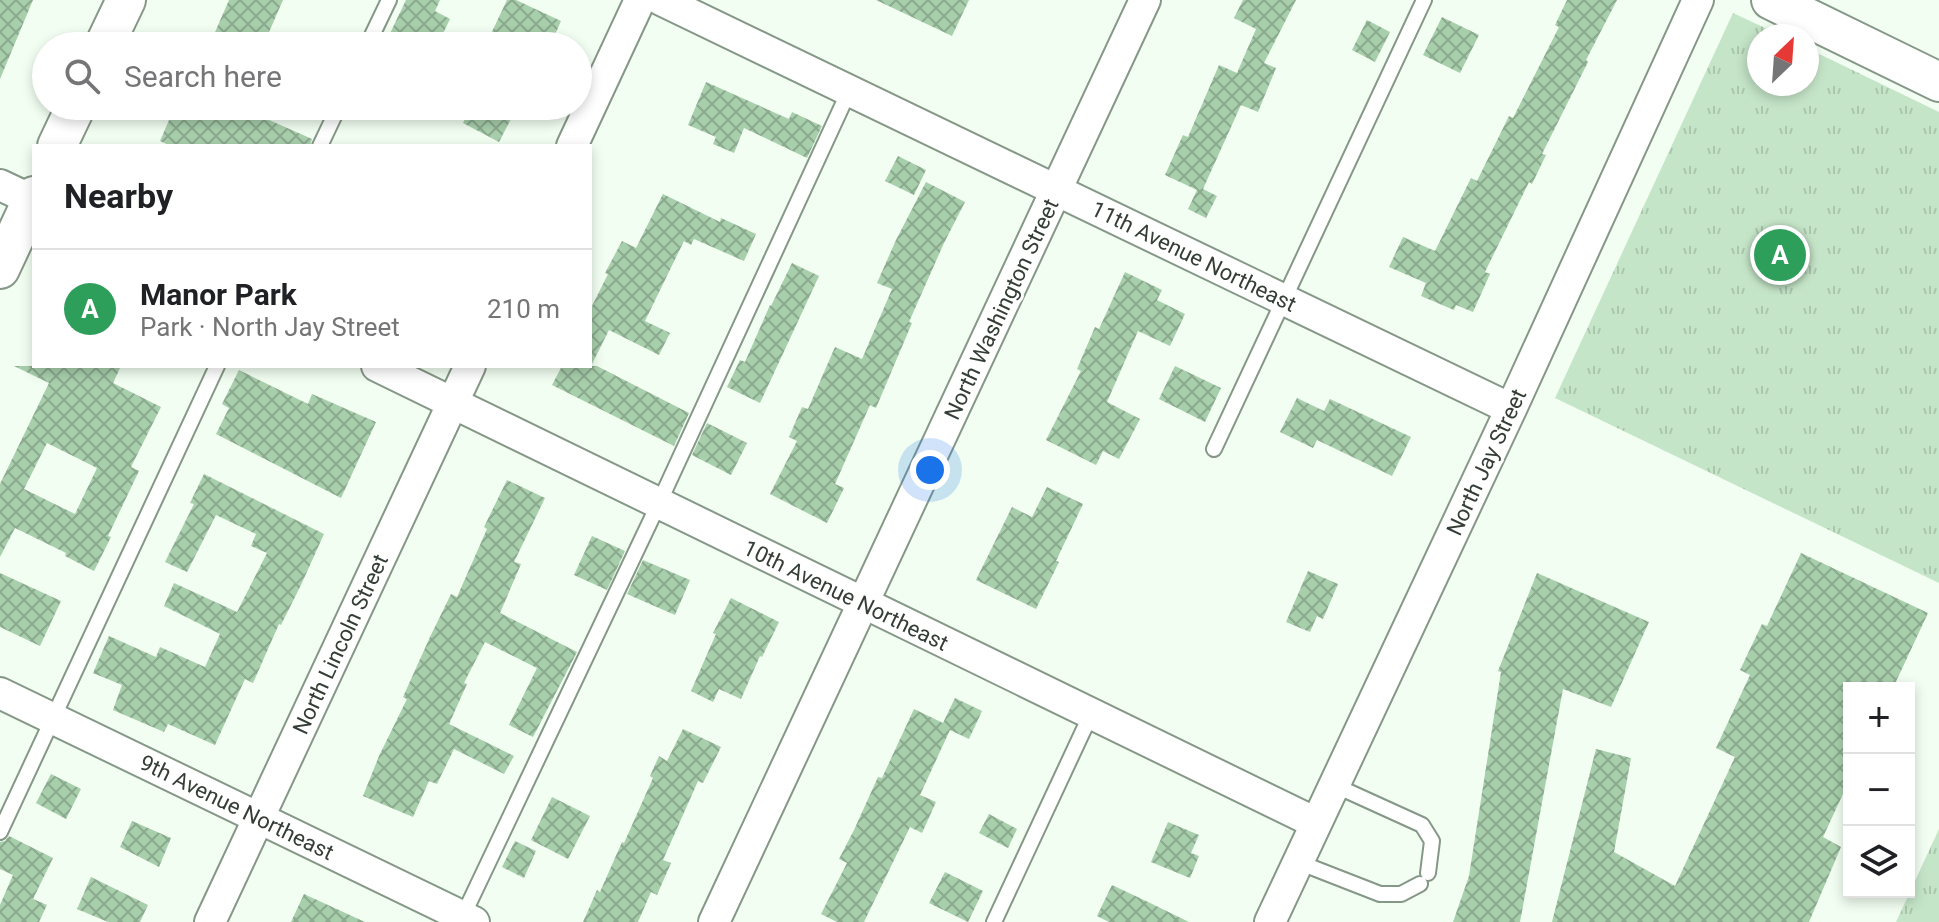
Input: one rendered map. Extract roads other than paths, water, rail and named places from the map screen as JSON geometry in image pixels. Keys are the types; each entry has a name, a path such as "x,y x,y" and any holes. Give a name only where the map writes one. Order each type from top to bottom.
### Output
{"street":[{"path":"111,32 126,0"},
{"path":"592,103 640,0"},
{"name":"11th Avenue Northeast","path":"661,0 1511,409"},
{"name":"North Washington Street","path":"714,922 1145,0"},
{"name":"North Jay Street","path":"1270,922 1511,409 1698,0"},
{"path":"1771,0 1939,82"},
{"path":"58,144 69,120"},
{"path":"573,144 584,120"},
{"path":"0,269 25,196"},
{"name":"10th Avenue Northeast","path":"381,368 1316,823"},
{"name":"North Lincoln Street","path":"210,922 469,368"},
{"name":"9th Avenue Northeast","path":"0,693 465,920"}],"lane":[{"path":"374,32 389,0"},
{"path":"1214,449 1424,0"},
{"path":"465,920 849,91"},
{"path":"321,144 332,120"},
{"path":"0,832 216,368"},
{"path":"994,922 1091,714"},
{"path":"1298,862 1380,894 1401,894 1424,878 1432,841 1422,825 1334,785"}],"place":[{"name":"Manor Park","path":"1780,255"}]}
